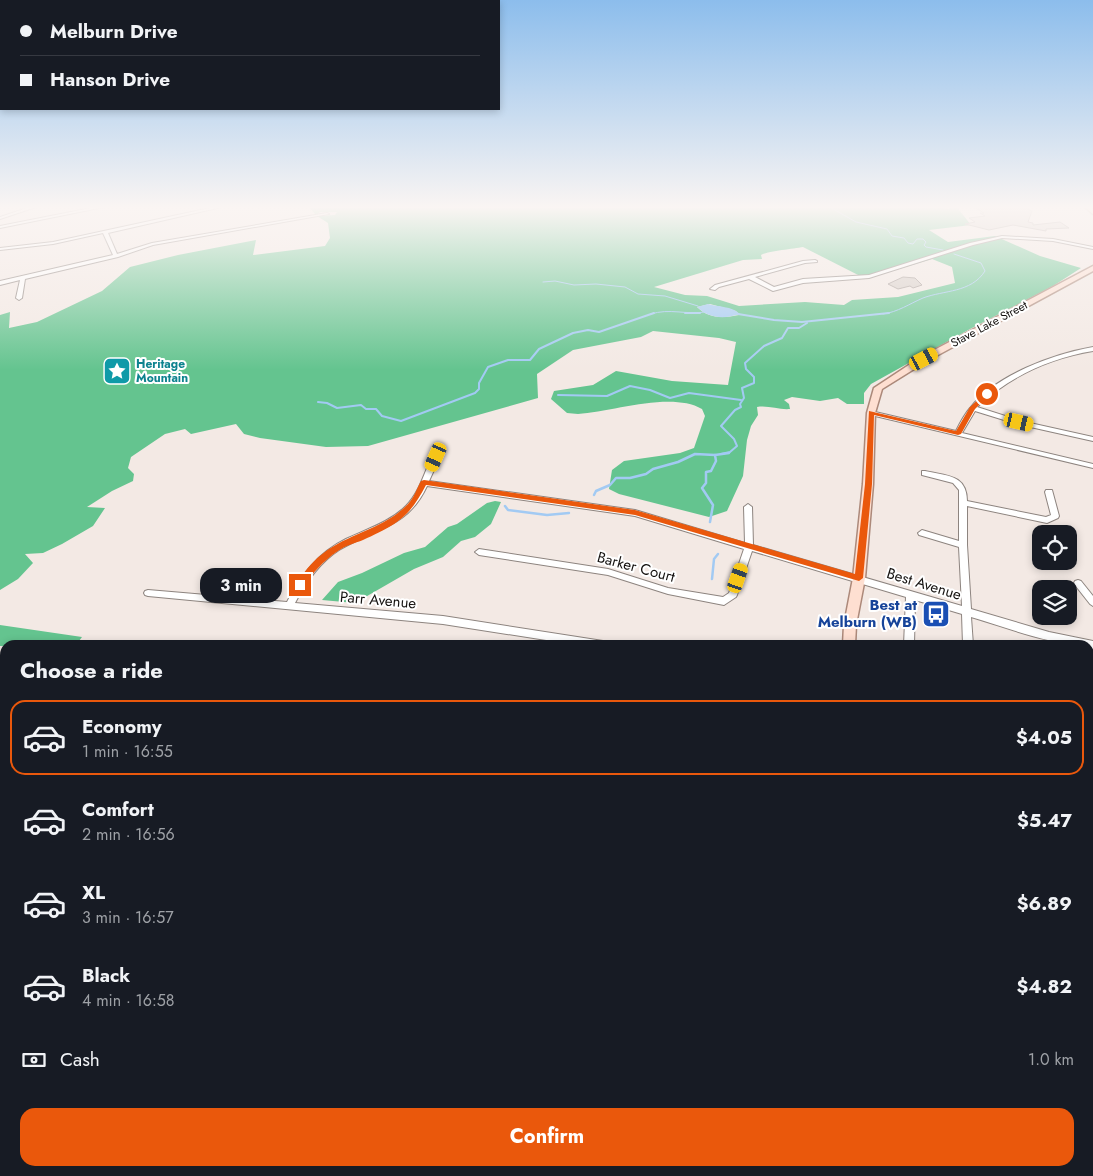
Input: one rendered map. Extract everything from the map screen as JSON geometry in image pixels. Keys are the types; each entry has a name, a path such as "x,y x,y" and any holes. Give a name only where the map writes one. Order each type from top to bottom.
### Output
{"main road":[{"name":"Stave Lake Street","path":"848,640 859,578 868,484 871,413 876,392 891,379 1093,268"}],"street":[{"path":"0,283 95,261"},
{"path":"713,289 717,286 805,262 815,261"},
{"path":"750,277 773,289 803,280 861,277 915,261"},
{"path":"19,298 23,278"},
{"path":"1085,350 1093,355"},
{"path":"958,434 973,408 987,394 1015,377 1067,354 1093,350"},
{"path":"973,408 1019,422 1093,439"},
{"path":"871,413 1093,466"},
{"path":"289,606 300,585 316,564 346,542 379,529 398,518 412,504 436,457"},
{"path":"924,473 956,481 962,486 968,640"},
{"name":"Best Avenue","path":"424,483 629,512 1067,640"},
{"path":"964,503 1047,520 1055,516 1049,492"},
{"path":"748,507 749,547"},
{"path":"922,533 963,545"},
{"name":"Barker Court","path":"479,552 608,572 668,591 720,601 729,599 733,594 749,547"},
{"path":"1078,583 1093,602"},
{"name":"Parr Avenue","path":"148,593 476,624 573,640"},
{"path":"909,640 911,595"}],"green space":[{"path":"154,261 740,261 654,287 685,295 707,296 739,306 805,302 844,305 852,300 898,297 955,283 952,267 937,261 1057,261 1081,268 1053,286 871,384 864,393 864,404 847,404 838,398 820,401 792,397 784,400 789,404 790,409 757,407 758,415 751,426 747,440 743,476 727,511 709,517 619,494 609,489 612,470 624,461 680,453 694,448 705,416 702,409 689,404 658,402 578,414 567,413 551,399 554,391 593,385 616,371 672,381 728,385 736,342 719,338 653,331 641,337 573,350 537,374 538,398 368,446 326,447 260,438 244,434 236,424 191,434 185,429 165,434 131,457 128,468 134,474 133,481 112,491 87,507 105,508 93,526 43,553 25,554 33,563 18,579 0,590 0,315 10,312 9,328 37,322 102,291 130,267","holes":["710,304 736,311 739,315 716,317 706,314 697,307"]},
{"path":"830,261 926,261 866,279"},
{"path":"501,502 491,524 475,537 461,541 443,557 414,569 355,603 322,600 338,582 404,553 425,547 448,527 457,524 487,503"},
{"path":"0,625 82,637 80,640 0,640"}],"water":[{"path":"708,304 729,308 740,314 717,317 707,314 697,307"}],"building":[{"path":"903,277 915,278 922,285 898,289 888,284"}],"waterway":[{"path":"887,313 899,310 931,295 957,290 972,283 985,271 981,263 975,261"},
{"path":"543,282 555,281 574,285 596,284 625,287 638,294 665,296 698,306"},
{"path":"652,314 658,312 692,313"},
{"path":"692,313 705,312"},
{"path":"685,313 692,313"},
{"path":"692,313 700,313"},
{"path":"738,314 802,322 887,313"},
{"path":"883,314 887,313"},
{"path":"318,402 327,403 337,408 361,405 366,409 376,409 382,416 401,421 475,393 479,389 479,383 488,367 508,360 530,360 539,349 573,333 588,330 599,332 652,314"},
{"path":"721,454 730,452 737,446 734,439 721,426 735,410 741,407 740,404 744,398 742,388 754,383 754,377 746,369 745,363 764,346 782,338 788,328 799,328 807,323"},
{"path":"558,395 607,396 630,386 650,390 670,398 689,393 741,400"},
{"path":"715,455 729,453"},
{"path":"594,495 596,491 610,485 616,478 630,478 646,474 653,469 678,462 695,454 715,455"},
{"path":"710,522 713,505 702,488 706,483 706,472 711,471 716,461 715,455"},
{"path":"505,506 508,510 547,515 569,513"},
{"path":"712,579 714,559 718,554"}],"place":[{"name":"Heritage Mountain","path":"117,371"},
{"name":"Best at Melburn (WB)","path":"936,614"}],"route":[{"path":"300,585 310,570 336,548 379,529 398,518 412,504 424,483 611,508 635,513 859,578 868,484 871,413 958,434 973,408 987,394"}]}
